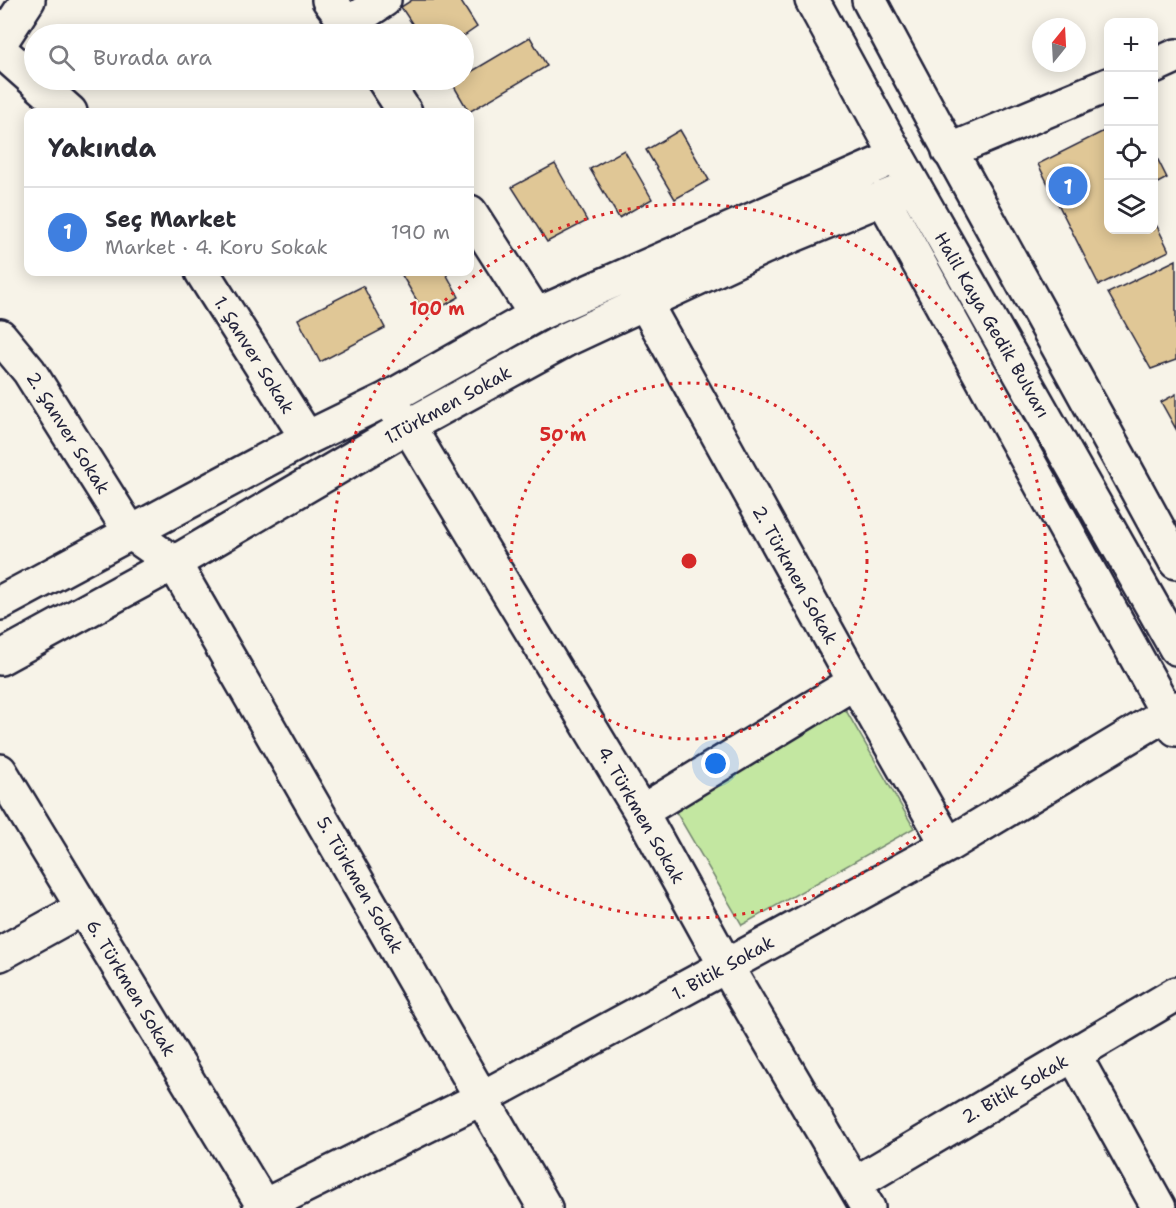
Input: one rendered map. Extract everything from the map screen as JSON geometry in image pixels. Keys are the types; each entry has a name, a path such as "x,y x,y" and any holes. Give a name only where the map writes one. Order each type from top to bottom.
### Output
{"main road":[{"path":"0,43 28,0"},
{"path":"344,19 384,0"},
{"name":"Halil Kaya Gedik Bulvarı","path":"812,0 897,156 1176,648"},
{"path":"869,0 949,151 1098,417 1176,562"},
{"path":"0,50 24,71"},
{"path":"1158,64 1176,56"},
{"path":"949,151 1104,86"},
{"path":"45,90 65,108"},
{"path":"391,90 402,108"},
{"name":"1.Türkmen Sokak","path":"0,603 307,438 387,399 536,315 897,156"},
{"name":"1.Türkmen Sokak","path":"0,658 174,563 408,426 567,339 762,248 914,186"},
{"path":"883,198 1173,717"},
{"path":"474,218 536,315"},
{"name":"1. Şanver Sokak","path":"205,276 307,438"},
{"name":"2. Türkmen Sokak","path":"645,303 948,845"},
{"name":"2. Şanver Sokak","path":"0,336 29,371 131,533"},
{"name":"4. Türkmen Sokak","path":"387,399 408,426 641,812 726,966 861,1196"},
{"path":"131,533 174,563"},
{"name":"5. Türkmen Sokak","path":"174,563 545,1208"},
{"path":"641,812 855,682"},
{"name":"1. Bitik Sokak","path":"262,1207 482,1098 948,845 1173,717"},
{"name":"6. Türkmen Sokak","path":"0,771 262,1207"},
{"path":"0,954 83,908"},
{"name":"2. Bitik Sokak","path":"861,1196 1074,1055 1176,994"},
{"path":"1074,1055 1159,1208"}],"green space":[{"path":"844,707 914,828 742,925 672,805"}],"building":[{"path":"412,0 460,0 477,27 474,29 474,24 412,24 401,7"},
{"path":"530,37 547,66 474,109 467,108 456,90 474,90 474,70"},
{"path":"680,130 709,180 675,199 646,150"},
{"path":"1104,131 1104,234 1158,234 1158,228 1169,251 1099,285 1038,164"},
{"path":"624,150 652,199 619,218 590,169"},
{"path":"1158,160 1167,178 1158,183"},
{"path":"555,164 587,221 547,242 512,187"},
{"path":"1176,260 1176,360 1151,369 1108,293"},
{"path":"402,276 447,276 459,297 426,316"},
{"path":"363,286 385,328 320,362 298,319"},
{"path":"1176,394 1176,429 1161,402"}],"place":[{"name":"Seç Market","path":"1068,186"}]}
